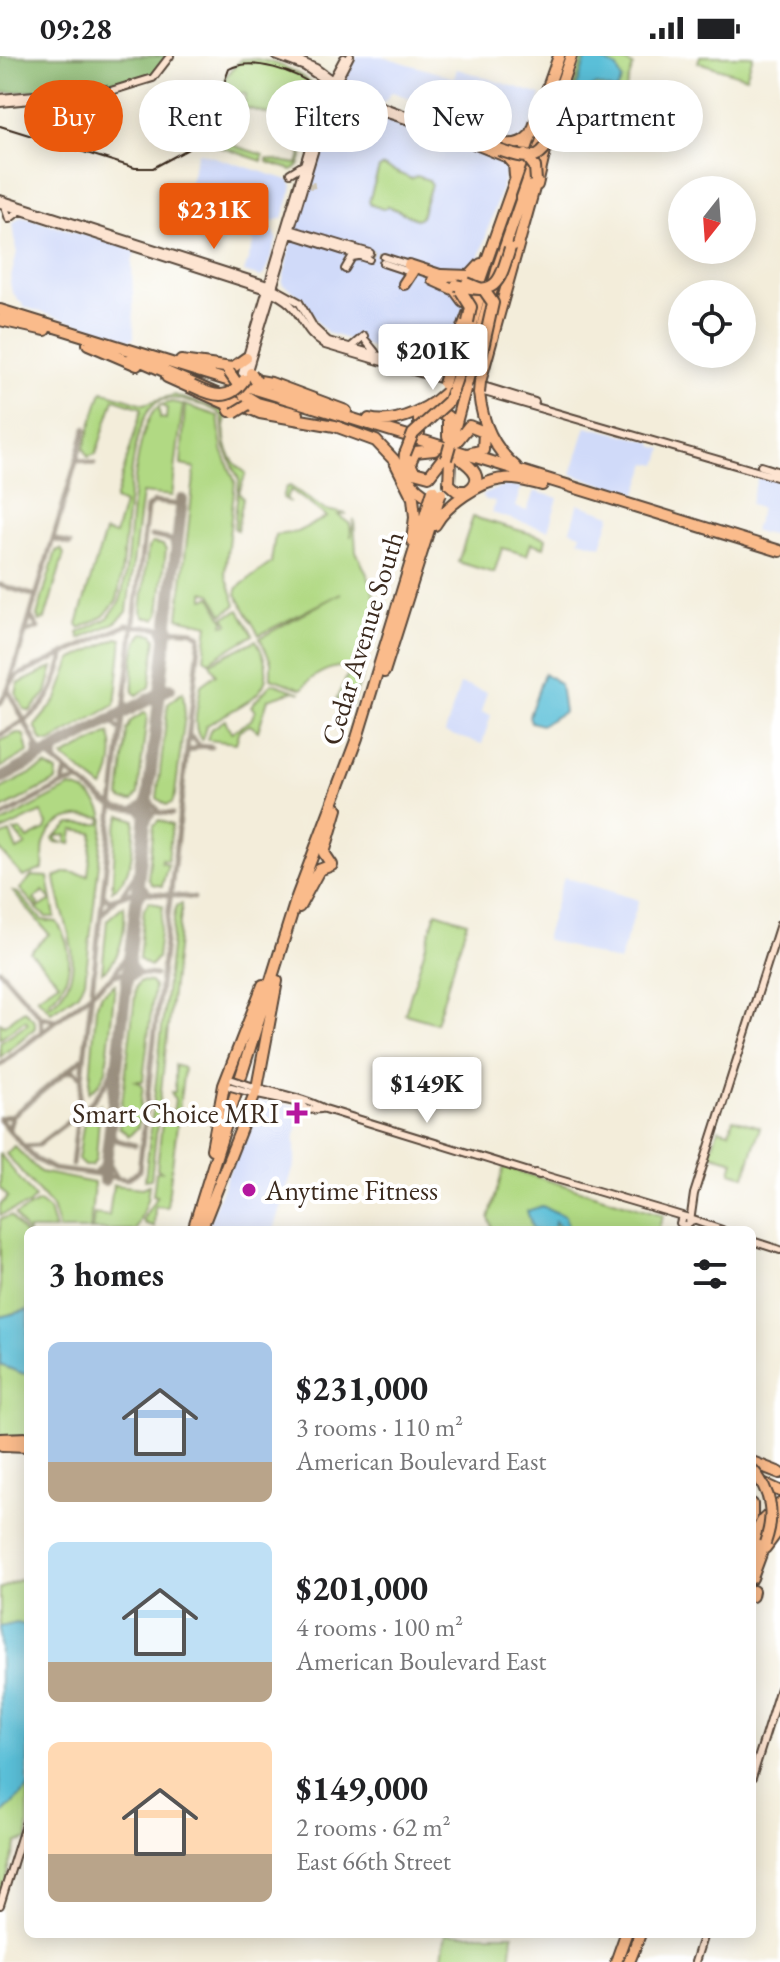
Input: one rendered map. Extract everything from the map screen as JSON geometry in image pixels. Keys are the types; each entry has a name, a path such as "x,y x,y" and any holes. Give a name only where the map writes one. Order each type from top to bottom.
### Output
{"highway":[{"path":"553,80 562,56"},
{"path":"555,80 562,56"},
{"path":"563,80 572,56"},
{"path":"510,152 521,158 538,155 548,146 572,56"},
{"path":"475,389 572,56"},
{"path":"512,144 523,143 528,134"},
{"path":"405,482 403,456 413,431 441,407 492,245 528,145"},
{"path":"512,150 532,162 535,181 520,240"},
{"path":"491,152 512,161 516,174 503,215"},
{"path":"474,304 534,152"},
{"path":"379,680 423,555 429,518 535,152"},
{"path":"435,500 443,480 487,288 535,152"},
{"path":"483,333 535,181"},
{"path":"411,270 480,290 494,286 501,278 508,244"},
{"path":"508,244 483,333 475,389 495,444 524,473"},
{"path":"437,278 465,277 475,273 492,245"},
{"path":"411,270 484,290 493,303 475,389 448,453"},
{"path":"404,284 411,270"},
{"path":"437,278 455,290 463,304 449,401 413,434 403,456 414,486 430,497 453,500 482,487 512,479 560,488"},
{"path":"171,363 271,383 377,421 394,419 432,399 453,376 471,307 461,286"},
{"path":"0,308 130,356 260,413 320,422 369,437 389,453 414,503 429,518"},
{"path":"0,318 229,372 273,410 380,433"},
{"path":"91,341 362,422"},
{"path":"91,341 227,404 232,412 244,387 249,360"},
{"path":"130,356 779,553"},
{"path":"191,363 232,368 249,360"},
{"path":"191,388 222,396 244,387 267,386 448,453 524,473 779,553"},
{"path":"244,387 314,418"},
{"path":"429,518 482,487"},
{"name":"Cedar Avenue South","path":"194,1226 288,924 353,749 402,589 429,518"},
{"name":"Cedar Avenue South","path":"201,1226 299,907 338,806 429,518"},
{"path":"299,907 319,870 332,865 324,853 338,806"},
{"path":"194,1226 228,1083 288,924"},
{"path":"202,1226 253,1090 280,971"},
{"path":"0,1441 24,1444"},
{"path":"756,1464 780,1475"},
{"path":"756,1471 780,1475"},
{"path":"756,1475 766,1488 771,1505 771,1524 766,1544"},
{"path":"756,1480 777,1489"},
{"path":"756,1532 763,1520 780,1504"},
{"path":"756,1558 764,1532 780,1514"},
{"path":"756,1558 780,1528"},
{"path":"616,1962 622,1938"},
{"path":"627,1962 632,1938"},
{"path":"627,1962 638,1938"}],"main road":[{"path":"123,86 153,78 170,56"},
{"path":"275,56 325,80"},
{"path":"289,56 324,72 345,60"},
{"path":"334,80 345,60"},
{"path":"342,80 345,60"},
{"path":"306,62 327,80"},
{"path":"0,101 24,98"},
{"path":"15,99 24,102"},
{"path":"0,101 24,99"},
{"path":"388,106 400,105 404,112"},
{"path":"388,117 393,125 404,121"},
{"path":"249,360 309,152"},
{"path":"298,203 312,152"},
{"path":"296,189 290,175 305,162"},
{"path":"309,186 290,218 275,226 309,241 358,256"},
{"path":"1,203 9,219 21,210"},
{"path":"1,203 270,289 302,306 323,337 453,376"},
{"path":"1,203 171,253 191,262"},
{"path":"39,216 51,222 53,228"},
{"path":"290,218 300,232"},
{"path":"285,232 300,232 370,256 352,257 345,269"},
{"path":"283,254 285,232"},
{"path":"255,281 264,280 276,269 292,240 309,241"},
{"path":"166,243 171,253"},
{"path":"384,260 411,270"},
{"path":"276,269 286,296 320,342 370,359 453,376"},
{"path":"216,270 255,281 270,289"},
{"path":"264,323 270,289"},
{"path":"249,360 275,302 286,296"},
{"path":"349,347 365,339 370,350 385,356"},
{"path":"356,365 370,359"},
{"path":"403,361 417,359 425,368"},
{"path":"475,389 780,475"},
{"path":"646,435 725,458"},
{"path":"678,446 690,458"},
{"path":"228,1083 306,1103 684,1222 780,924"},
{"path":"756,1241 780,1248"},
{"path":"756,1765 780,1688"},
{"path":"0,1905 24,1828"},
{"path":"695,1962 703,1938"}],"shaded area":[{"path":"357,56 382,56 454,78 457,69 493,80 404,80 404,96 392,92 388,97 388,80 345,78"},
{"path":"512,86 528,91 528,132 516,143 512,142"},
{"path":"388,119 404,124 404,152 487,152 506,161 507,170 444,370 328,333 319,324 303,298 282,284 295,220 316,152 388,152"},
{"path":"198,152 291,181 293,187 283,218 273,221 246,203 189,185"},
{"path":"22,216 136,249 132,262 134,338 130,341 25,307 12,292 10,282 17,252 13,223"},
{"path":"250,218 274,232 277,239 265,274 260,277 244,272 254,242 244,238"},
{"path":"586,426 654,442 653,446 663,449 658,465 648,463 636,495 571,474"},
{"path":"759,473 780,481 780,537 754,531 761,508 750,504"},
{"path":"505,485 521,487 515,507 527,511 534,491 558,498 548,530 492,513 495,501 486,500 482,495"},
{"path":"578,504 611,515 601,546 579,540 581,534 570,530"},
{"path":"460,684 487,692 481,712 491,715 482,744 445,733"},
{"path":"564,877 639,900 619,962 545,939"},
{"path":"256,1101 299,1106 302,1111 295,1135 295,1163 275,1226 208,1226"}],"green space":[{"path":"0,56 168,56 152,76 123,83 123,80 24,80 24,91 0,93"},
{"path":"583,56 615,56 633,66 629,80 576,80"},
{"path":"700,56 753,56 746,77 698,62"},
{"path":"242,59 252,59 285,67 306,80 266,80 266,114 250,109 250,80 225,80"},
{"path":"250,151 263,155 262,161 235,152"},
{"path":"303,152 299,166 292,170 267,162 267,159 298,164"},
{"path":"383,166 411,179 417,176 429,180 431,184 421,217 416,219 388,206 383,209 371,205 369,201 379,168"},
{"path":"102,391 144,404 174,395 227,412 224,430 226,446 233,461 246,473 239,493 243,498 237,530 234,528 239,480 225,448 222,416 207,407 179,400 166,399 153,405 144,419 132,467 117,600 104,616 80,628 77,624 105,532 115,535 124,504 115,500 142,408 114,399 96,454 88,457 84,448"},
{"path":"171,402 183,404 172,496 142,493 127,612 116,622 80,639 78,633 108,618 120,601 141,441 149,420 159,406 160,418 166,419 167,408 161,405"},
{"path":"185,405 218,416 222,450 235,482 225,573 236,605 223,614 211,594 204,592 204,599 211,597 224,621 223,625 228,624 224,617 239,610 253,635 209,661 204,658 208,625 178,618 195,468 181,465"},
{"path":"290,486 325,510 347,514 338,515 350,524 351,537 354,519 356,551 372,585 375,603 364,670 352,705 336,700 351,668 337,667 324,671 302,689 271,678 271,662 260,638 341,593 259,635 236,594 238,587 271,563 275,535 297,532 327,517 291,490 286,499 290,502 283,498 286,488"},
{"path":"473,517 546,538 544,547 531,543 527,555 502,548 494,573 458,562"},
{"path":"152,543 163,545 166,550 159,614 155,619 144,617 141,611 148,548"},
{"path":"61,549 64,554 45,619 40,621 37,616 56,551"},
{"path":"143,633 153,634 156,639 150,687 137,695 133,692 134,660 136,644"},
{"path":"117,638 122,639 115,705 50,742 42,741 35,726 57,699 71,660"},
{"path":"256,640 264,658 264,685 246,702 206,726 202,740 196,729 196,714 201,685 216,674 210,663"},
{"path":"53,667 46,693 30,711 24,709 16,694 18,684"},
{"path":"272,683 301,693 294,691 268,699 258,731 250,725 240,730 236,743 207,740 210,730 225,720 231,732 251,720 255,711 251,706"},
{"path":"183,692 185,715 175,795 172,803 166,805 157,798 168,703"},
{"path":"145,712 138,794 133,801 123,800 120,797 127,730 131,721"},
{"path":"17,733 24,735 28,752 0,768 0,741"},
{"path":"109,733 112,761 103,788 63,757"},
{"path":"46,766 57,772 56,781 0,810 0,789"},
{"path":"70,787 93,799 101,809 104,821 85,981 77,994 51,1012 37,997 59,982 30,952 49,934 13,892 18,893 42,920 57,922 67,943 67,975 57,994 48,1002 50,1005 63,991 73,961 55,877 67,872 88,875 93,833 73,830 71,844 66,843 67,835 57,836 57,841 64,843 55,842 53,839 70,824 101,824 102,818 84,816 60,822 44,844 43,869 23,877 0,850 0,837 10,833 17,850 26,845 14,831 21,830 28,839 45,830 47,824 41,812 0,832 0,824"},
{"path":"121,815 135,820 133,849 125,877 112,891 116,829"},
{"path":"159,820 172,825 168,860 162,859 161,862 168,864 162,886 152,884 148,878 154,825"},
{"path":"32,876 48,877 55,917 46,917 37,909 51,900 43,891 34,899 39,905 36,907 20,889"},
{"path":"149,901 163,906 157,958 150,966 139,959 144,909"},
{"path":"182,904 151,1179 145,1180 175,911 177,905"},
{"path":"124,905 123,933 118,951 109,967 102,972 107,920"},
{"path":"436,912 467,922 436,1023 405,1014"},
{"path":"140,981 151,982 154,987 143,1081 136,1081 143,1085 138,1127 129,1136 119,1127 136,987"},
{"path":"115,984 106,1071 99,1084 89,1092 96,1007 101,995"},
{"path":"24,1010 35,1021 35,1028 0,1057 0,1042 28,1023 25,1020 0,1038 0,1022 4,1025"},
{"path":"175,1065 184,1068 167,1207 155,1206 154,1226 152,1226 144,1223 143,1219 157,1196 153,1195 156,1172 161,1171 157,1169 163,1112 169,1111 173,1115 175,1100 171,1092 175,1092"},
{"path":"100,1104 96,1159 92,1166 84,1166 78,1160 84,1120"},
{"path":"733,1119 760,1127 745,1176 731,1172 734,1161 710,1154 718,1129 729,1132"},
{"path":"14,1146 40,1172 94,1183 90,1226 58,1226 52,1207 6,1154"},
{"path":"0,1154 35,1198 28,1205 0,1215 0,1205 8,1197 0,1188"},
{"path":"504,1167 663,1215 659,1226 492,1226 489,1218"},
{"path":"113,1185 143,1188 149,1185 137,1226 92,1226 94,1214 109,1216"},
{"path":"39,1202 49,1210 54,1226 24,1226 24,1229 15,1215"},
{"path":"11,1216 24,1234 24,1311 0,1317 0,1219"},
{"path":"0,1365 24,1374 24,1438 0,1437"},
{"path":"24,1580 24,1840 17,1843 0,1899 0,1589"},
{"path":"445,1938 513,1938 510,1962 441,1962"}],"water":[{"path":"587,56 595,56 617,68 622,80 579,80"},
{"path":"544,673 560,684 564,712 541,725 531,722 529,716"},
{"path":"542,1206 565,1216 568,1226 559,1226 555,1222 554,1226 532,1226 527,1211"},
{"path":"24,1311 24,1374 0,1365 0,1317"},
{"path":"17,1623 24,1625 24,1792 0,1816 0,1627"}],"taxiway":[{"path":"0,704 9,687 86,428"},
{"path":"78,460 94,464"},
{"path":"72,1165 147,508 154,502 182,505"},
{"path":"151,536 171,540 176,556"},
{"path":"53,539 70,544"},
{"path":"0,585 36,596"},
{"path":"27,632 38,628 31,617"},
{"path":"0,1120 35,1159 53,1169 127,1179 139,1171 200,636 193,631 127,625 19,675 10,684"},
{"path":"160,629 165,646 168,635 175,630"},
{"path":"0,735 27,719 44,703 65,653"},
{"path":"9,692 39,749 106,802 118,808 172,814"},
{"path":"110,721 123,709"},
{"path":"100,726 113,723 120,730"},
{"path":"189,751 200,746 191,737"},
{"path":"56,761 57,751 65,745"},
{"path":"200,746 211,747"},
{"path":"27,765 34,759 36,747"},
{"path":"66,772 62,785 77,781"},
{"path":"0,818 62,785"},
{"path":"134,809 146,801 149,787 150,801 159,811"},
{"path":"139,811 144,817 145,826 154,813"},
{"path":"123,893 135,875 142,852"},
{"path":"140,869 141,883 149,892"},
{"path":"116,898 135,891 194,898"},
{"path":"135,914 138,900 145,894"},
{"path":"101,915 116,898 109,900 104,895"},
{"path":"114,974 125,958 133,933"},
{"path":"130,952 131,962 138,972"},
{"path":"0,970 41,1017"},
{"path":"0,1065 113,976 125,972 155,975"},
{"path":"126,994 130,979 139,974"},
{"path":"42,1030 41,1017 55,1020"},
{"path":"24,1146 38,1145 91,1102 109,1077 120,1042"},
{"path":"81,1077 74,1071 66,1072 82,1059"},
{"path":"13,1115 66,1072"},
{"path":"0,1118 13,1115 9,1128"},
{"path":"111,1118 111,1131 116,1140 135,1145"},
{"path":"95,1173 107,1160 116,1176"}],"runway":[{"path":"104,1180 182,500"},
{"path":"0,779 170,688"}],"tunnel":[{"path":"309,186 315,185"},
{"path":"370,253 384,257"},
{"path":"414,358 419,355"}],"tram line":[{"path":"0,126 135,168 153,168 203,141 229,69 239,65 261,65 304,80"}],"place":[{"name":"Smart Choice MRI","path":"297,1113"},
{"name":"Anytime Fitness","path":"249,1190"}]}
